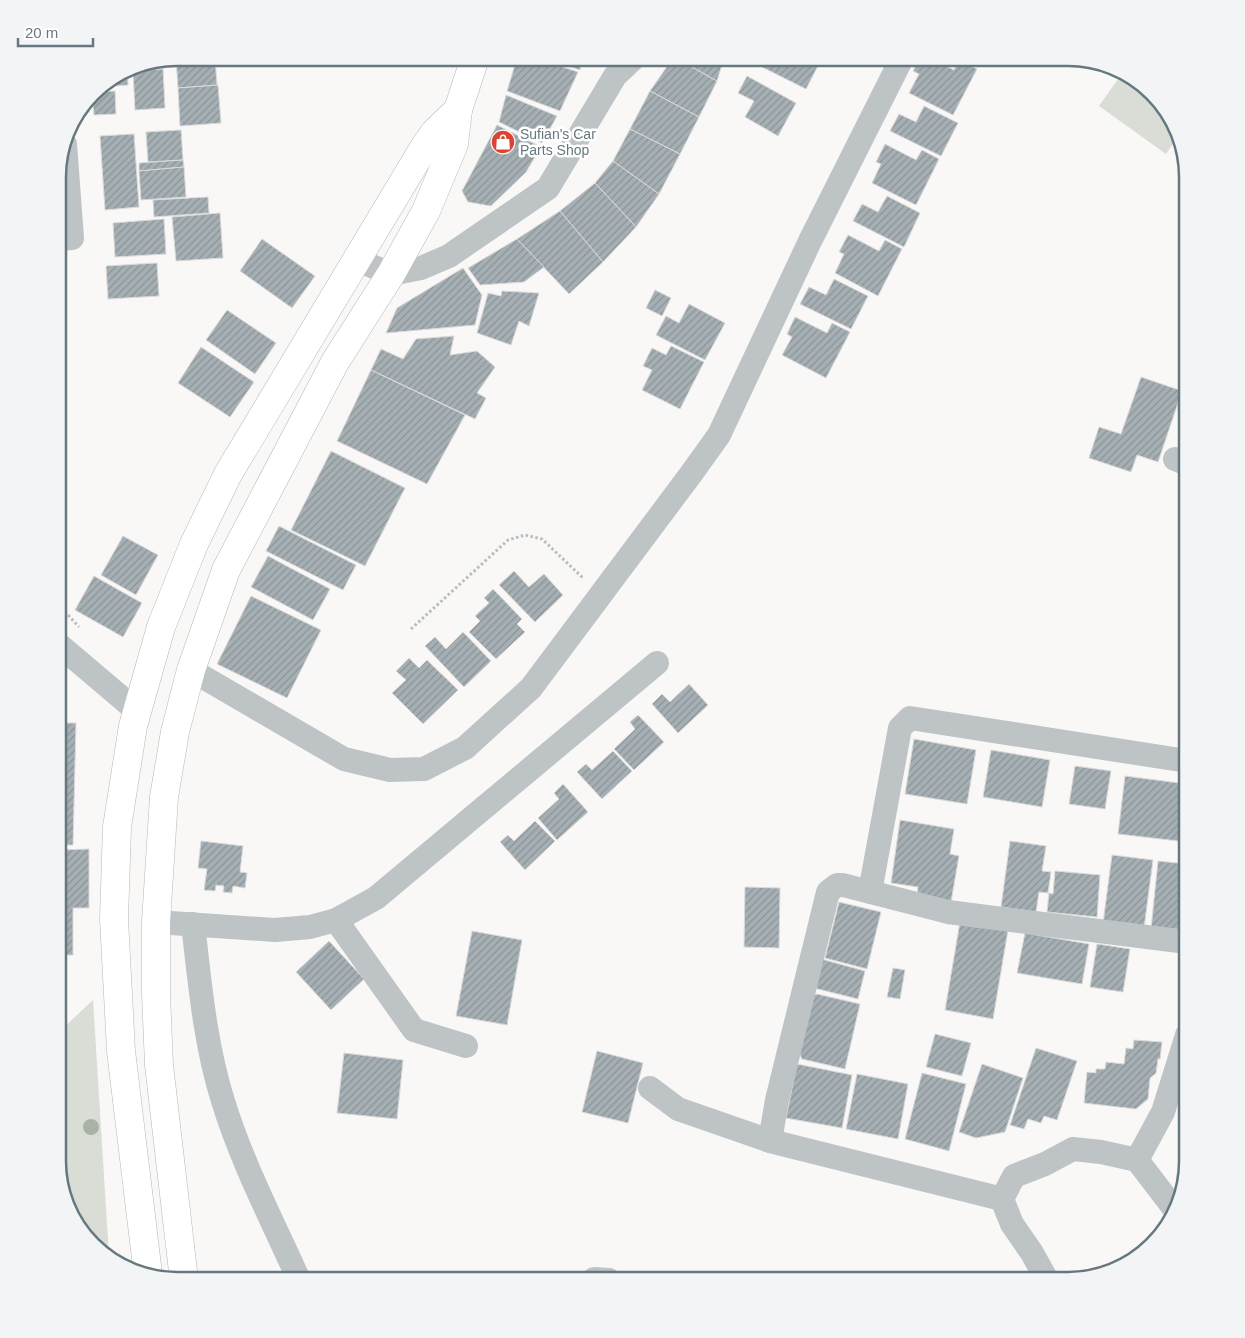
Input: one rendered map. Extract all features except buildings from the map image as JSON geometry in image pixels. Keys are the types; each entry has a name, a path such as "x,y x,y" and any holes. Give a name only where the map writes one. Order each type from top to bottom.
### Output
{"main road":[{"path":"183,1272 159,1065 156,994 156,922 164,797 175,732 191,670 226,570 336,362 391,274 426,212 454,144 458,110 472,66"},
{"path":"147,1267 121,1051 114,919 117,827 137,711 161,627 194,544 220,491 425,146 440,126 458,110"}],"street":[{"path":"191,670 344,760 390,770 424,769 464,748 531,688 719,434 810,241 898,66"},
{"path":"358,260 391,274 421,268 449,256 548,188 613,67"},
{"path":"66,238 72,238 67,166"},
{"path":"66,651 137,711"},
{"path":"156,922 275,930 310,927 336,920 376,898 657,662"},
{"path":"870,892 900,728 910,718 1179,760"},
{"path":"770,1141 777,1100 828,892 837,885 948,912 1179,941"},
{"path":"336,920 414,1030 466,1046"},
{"path":"193,924 205,1026 223,1102 244,1158 296,1272"},
{"path":"1137,1160 1163,1112 1179,1063"},
{"path":"650,1088 678,1109 770,1141 1002,1199"},
{"path":"1043,1272 1032,1252 1012,1224 1002,1199 1014,1176 1044,1164 1072,1149 1101,1152 1137,1160 1170,1203"}],"path":[{"path":"411,629 508,540 525,535 542,540 601,595"}],"shaded area":[{"path":"1118,79 1141,94 1156,110 1164,122 1173,143 1166,154 1099,106"},
{"path":"93,1000 108,1247 89,1228 81,1216 68,1182 66,1160 66,1025"}],"place":[{"name":"Sufian's Car Parts Shop","path":"503,142"}]}
